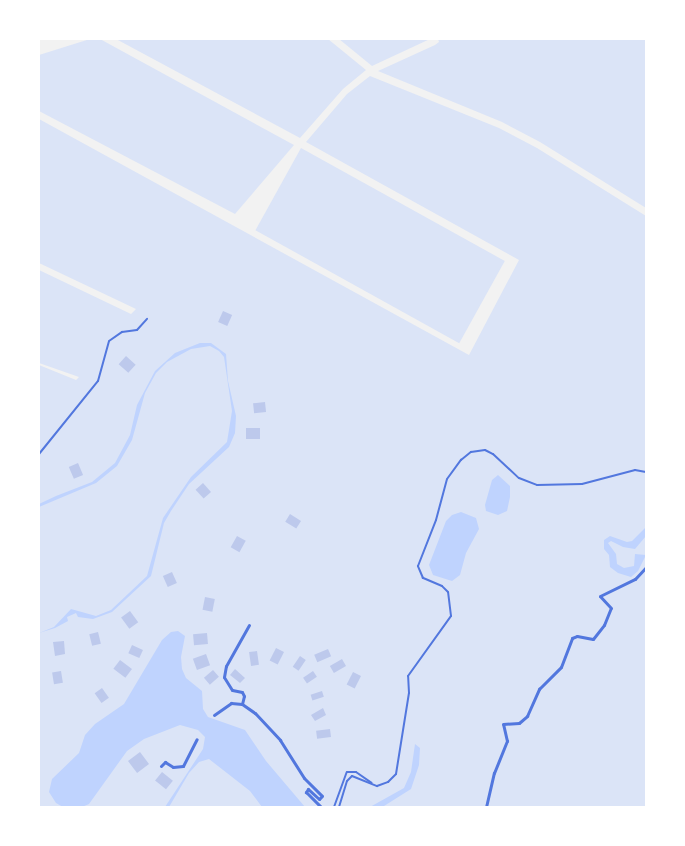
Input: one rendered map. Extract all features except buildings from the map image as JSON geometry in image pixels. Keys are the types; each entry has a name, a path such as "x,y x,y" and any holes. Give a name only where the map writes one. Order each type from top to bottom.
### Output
{"street":[{"path":"486,807 494,773 507,741 503,724 519,723 527,716 539,689 561,667 572,638 577,636 593,639 604,625 611,608 600,596 634,579 646,567"},
{"path":"242,704 244,696 232,690 224,676 226,666 249,625"},
{"path":"214,715 231,703 242,704 255,712 280,740 296,768 322,796 319,799 308,789 306,792 320,806"},
{"path":"161,766 165,762 172,767 183,766 197,739"}],"lane":[{"path":"39,454 98,381 109,341 122,332 137,330 147,319"},
{"path":"339,807 349,778 355,776 374,786 385,784 396,774 409,693 408,676 451,616 448,592 442,586 423,578 418,566 436,520 447,479 461,460 471,452 485,450 494,454 519,478 537,485 582,484 635,470 646,472"},
{"path":"334,807 347,772 356,772 374,786"}],"shaded area":[{"path":"90,39 100,39 294,145 235,214 39,111 39,55"},
{"path":"116,39 328,39 366,70 343,89 300,138"},
{"path":"339,39 430,39 372,66"},
{"path":"438,39 646,39 646,208 540,142 502,122 378,71 435,45 439,42"},
{"path":"370,76 499,128 537,148 646,216 646,807 39,807 39,365 76,380 79,377 39,363 39,270 131,314 136,309 39,263 39,119 469,355 519,260 306,142 347,94"},
{"path":"301,148 505,261 459,343 255,230"}],"water":[{"path":"200,343 211,343 226,354 228,381 236,416 235,433 229,447 189,484 171,511 164,523 151,576 112,612 93,619 78,617 76,613 67,617 68,621 55,628 39,633 54,627 71,609 96,616 111,610 147,576 163,518 191,477 227,442 232,411 224,357 210,346 191,349 167,362 156,373 145,393 132,440 117,466 96,483 39,507 39,504 92,482 115,463 130,435 137,405 155,371 175,353"},
{"path":"498,475 510,486 510,497 507,511 498,515 486,511 485,505 492,480"},
{"path":"461,512 476,518 479,529 466,553 460,575 452,581 433,575 429,565 446,521 452,515"},
{"path":"646,527 646,536 635,549 623,547 611,541 608,543 616,554 617,564 624,568 634,566 635,554 646,555 638,571 631,577 618,573 610,567 609,555 604,549 604,540 610,536 627,542 632,541"},
{"path":"178,631 185,636 181,657 182,669 186,678 202,691 203,709 208,717 245,730 266,761 305,807 262,807 250,791 209,759 199,762 189,773 169,807 165,807 203,749 205,737 198,730 180,725 144,739 127,751 89,804 82,807 63,807 56,803 49,792 52,779 79,753 85,735 95,724 124,704 162,640 171,632"},
{"path":"415,744 420,748 419,765 411,789 384,806 370,807 404,788 411,772"}]}
